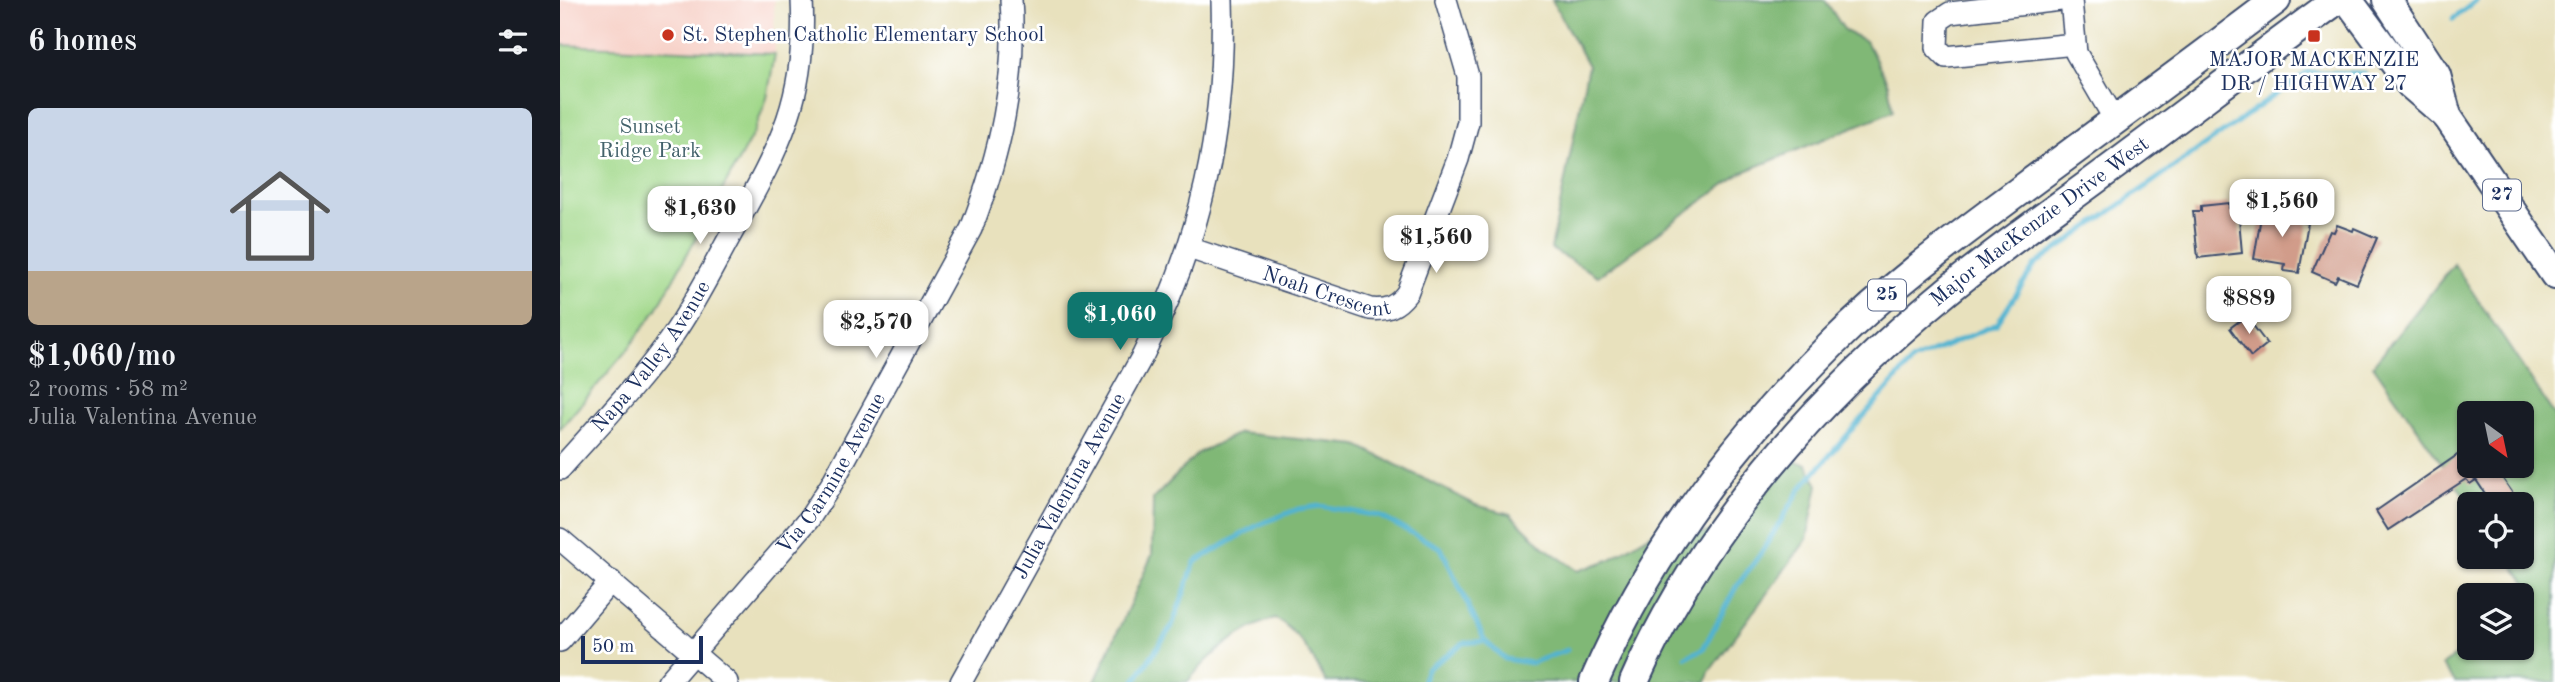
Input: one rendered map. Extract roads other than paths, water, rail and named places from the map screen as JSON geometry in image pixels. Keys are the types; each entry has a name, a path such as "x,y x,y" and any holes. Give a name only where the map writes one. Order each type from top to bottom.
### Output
{"main road":[{"name":"Major MacKenzie Drive West","path":"1594,682 1627,615 1676,534 1735,452 1834,341 1901,282 2276,0"},
{"name":"Major MacKenzie Drive West","path":"1634,682 1668,615 1701,560 1748,494 1847,381 1947,291 2337,0"},
{"name":"27","path":"2348,0 2411,85 2447,116 2555,275"},
{"name":"27","path":"2387,0 2436,75 2447,116"}],"street":[{"name":"Napa Valley Avenue","path":"560,469 675,333 771,161 788,123 800,78 803,53 802,0"},
{"name":"Via Carmine Avenue","path":"668,682 809,519 831,485 971,229 986,190 1007,108 1011,65 1011,0"},
{"name":"Julia Valentina Avenue","path":"961,682 1143,355 1164,313 1189,248 1210,168 1218,115 1223,44 1222,0"},
{"name":"Noah Crescent","path":"1189,248 1370,309 1389,308 1400,303 1407,293 1449,183 1468,122 1468,76 1446,0"},
{"path":"2061,0 1950,13 1938,21 1937,48 1946,57 2075,44"},
{"path":"2071,0 2076,53 2115,120"},
{"path":"560,539 727,682"},
{"path":"560,641 611,581"}],"waterway":[{"path":"2453,19 2477,0"},
{"path":"1686,657 1703,649 1736,587 1759,556 1802,487 1912,361 1997,324 2035,265 2308,72 2365,73"},
{"path":"1134,682 1172,626 1195,562 1258,525 1298,509 1320,506 1379,516 1441,548 1485,641 1505,659 1531,663 1567,650"},
{"path":"1422,682 1427,669 1464,643 1485,641"}],"place":[{"name":"St. Stephen Catholic Elementary School","path":"668,35"},
{"name":"MAJOR MACKENZIE DR / HIGHWAY 27","path":"2314,36"}],"park label":[{"name":"Sunset Ridge Park","path":"650,139"}]}
